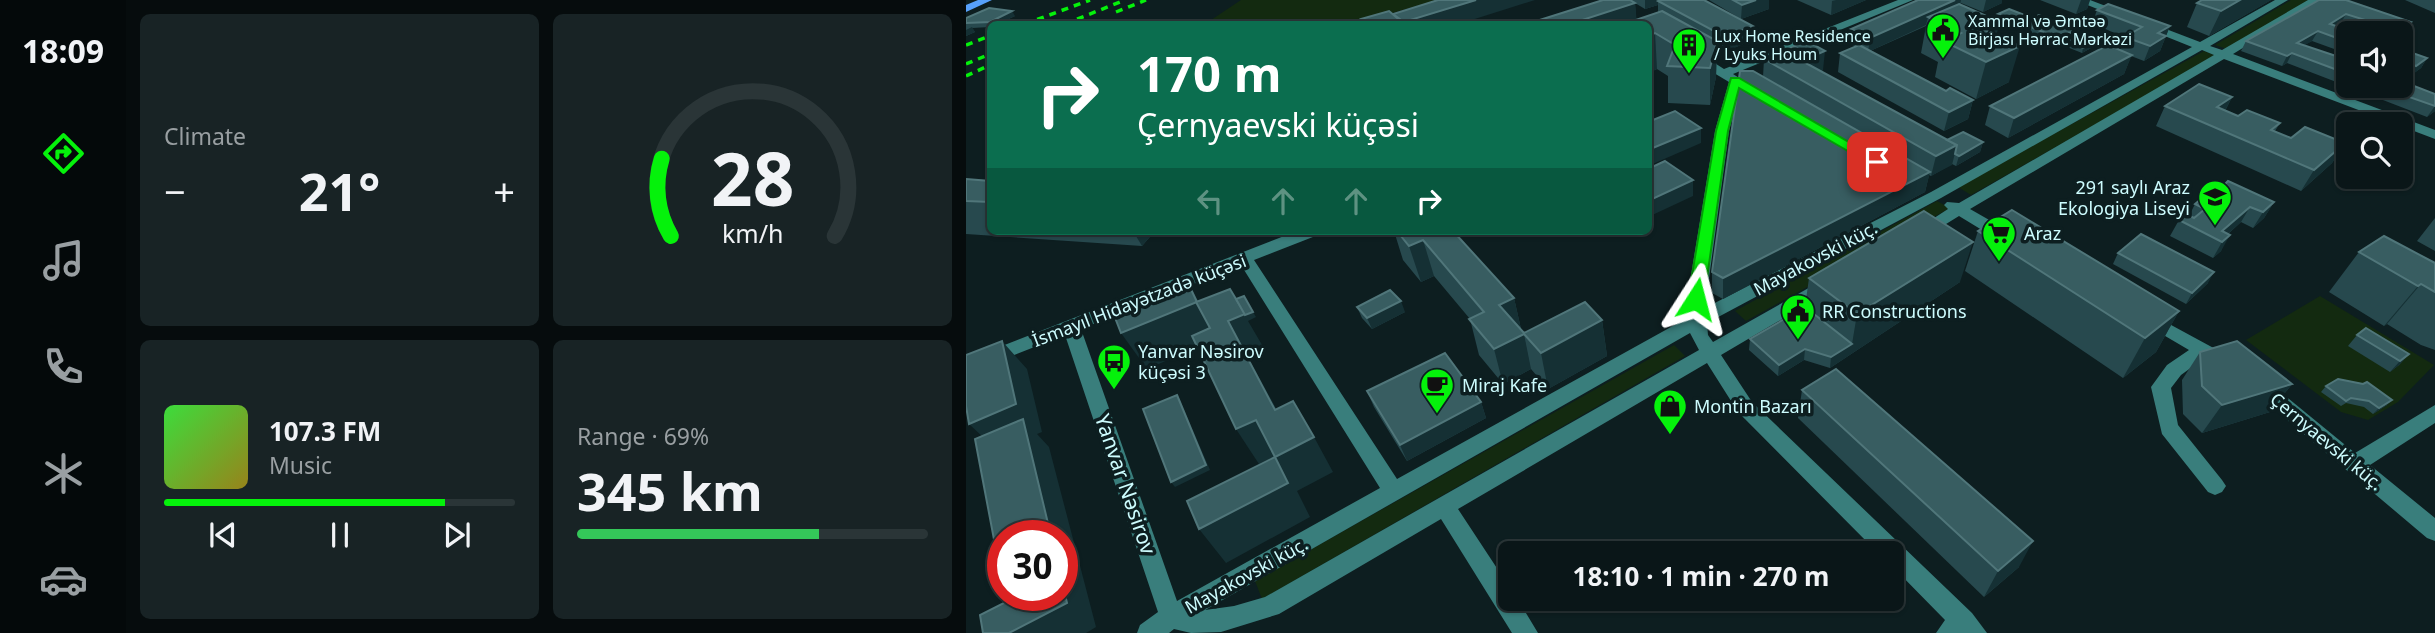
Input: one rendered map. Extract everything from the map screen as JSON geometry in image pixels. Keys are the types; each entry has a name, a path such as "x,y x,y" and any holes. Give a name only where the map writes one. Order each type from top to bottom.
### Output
{"main road":[{"path":"966,9 987,0"}],"street":[{"path":"1730,77 1908,0"},
{"path":"2080,0 2435,135"},
{"name":"Mayakovski küç.","path":"1171,617 1696,321 2283,0"},
{"path":"1909,238 1960,211 2316,0"},
{"path":"1689,53 1771,101"},
{"path":"1730,77 1696,299 1696,321 1708,352 1745,407 1962,629"},
{"path":"1930,192 2023,247"},
{"name":"İsmayıl Hidayətzadə küçəsi","path":"966,367 1302,235"},
{"path":"1245,258 1394,492"},
{"name":"Mayakovski küç.","path":"1171,617 1186,622 1208,623 1239,618 1271,606 1838,279"},
{"name":"Çernyaevski küç.","path":"2131,309 2253,380 2435,531"},
{"name":"Yanvar Nəsirov","path":"1071,326 1171,617"},
{"path":"2203,349 2174,370 2161,387 2169,428 2215,486"},
{"path":"2355,464 2435,413"},
{"path":"1444,506 1526,633"},
{"path":"1149,633 1171,617"}],"green space":[{"path":"1241,0 1437,0 1365,21 1210,21"},
{"path":"2291,0 2309,0 2227,49 2215,45"},
{"path":"2204,51 2216,56 1971,195 1958,187"},
{"path":"1937,201 1950,208 1746,321 1735,311"},
{"path":"2320,296 2434,365 2398,402 2368,420 2341,412 2246,340"},
{"path":"1674,345 1685,356 1262,599 1255,581"}],"building":[{"path":"1438,0 1476,0 1407,21 1393,14"},
{"path":"1603,0 1630,0 1635,3 1579,21 1536,21"},
{"path":"1704,0 1753,26 1725,37 1658,1"},
{"path":"1733,0 1756,0 1742,5"},
{"path":"1918,0 1955,0 1870,38 1851,29"},
{"path":"2202,0 2240,0 2221,11 2197,3"},
{"path":"2319,0 2346,0 2408,21 2368,21 2346,14 2330,24 2336,26 2336,38 2318,31 2297,43 2336,56 2336,70 2292,53 2287,56 2246,41"},
{"path":"1959,4 2000,22 1983,29 2020,46 1986,62 1943,41 1961,33 1928,17"},
{"path":"2108,4 2170,26 2158,33 2166,36 2150,46 2125,37 2142,27 2097,10"},
{"path":"989,8 1012,11 987,22 966,23 966,18"},
{"path":"2009,9 2032,18 2039,15 2077,30 2070,33 2093,43 2083,48 1998,14"},
{"path":"1389,11 1401,21 1363,21 1361,19"},
{"path":"1662,11 1717,41 1710,68 1667,66 1675,45 1655,33 1652,34 1652,21 1633,21"},
{"path":"1807,41 1825,51 1802,61 1957,145 1936,156 1764,59"},
{"path":"1859,45 1946,91 1950,88 1973,100 1949,112 1840,53"},
{"path":"2108,45 2132,55 2014,118 1990,106"},
{"path":"2413,53 2427,58 2416,66 2413,65"},
{"path":"1740,71 1753,71 1930,172 1723,278 1712,272"},
{"path":"2199,84 2232,97 2217,107 2238,116 2247,110 2280,123 2271,130 2291,138 2305,127 2336,139 2336,151 2314,170 2165,106"},
{"path":"2413,86 2435,94 2435,106 2412,98"},
{"path":"1675,111 1701,128 1652,148 1652,120"},
{"path":"1963,132 1983,142 1959,156 1955,154 1957,145 1947,140"},
{"path":"1665,161 1693,180 1652,199 1652,167"},
{"path":"966,179 987,181 987,202 966,201"},
{"path":"2228,181 2274,202 2263,212 2250,207 2222,231 2230,235 2222,242 2179,220 2186,214 2194,218 2205,209 2195,204 2207,194 2219,200 2227,192 2220,189"},
{"path":"2012,210 2179,311 2145,338 1978,231"},
{"path":"1924,211 1973,242 1857,314 1809,278"},
{"path":"2141,234 2214,272 2192,293 2118,253"},
{"path":"1400,235 1457,235 1514,298 1499,305 1524,333 1585,302 1602,320 1541,353 1524,334 1494,349 1469,319 1484,312 1423,240 1409,246"},
{"path":"2384,236 2435,263 2435,292 2421,284 2418,286 2359,252"},
{"path":"1189,285 1197,302 1121,333 1114,315"},
{"path":"1230,289 1245,314 1228,321 1275,410 1293,401 1314,437 1275,457 1256,420 1236,429 1192,336 1210,328 1196,302"},
{"path":"1390,290 1401,301 1367,318 1357,307"},
{"path":"1244,296 1253,312 1245,315 1236,299"},
{"path":"1805,307 1852,344 1831,357 1805,349 1779,365 1750,339"},
{"path":"2366,328 2409,354 2400,361 2357,335"},
{"path":"1002,341 1016,404 969,424 966,406 966,355"},
{"path":"2237,341 2292,384 2222,405 2202,386 2200,352"},
{"path":"1445,353 1481,402 1400,445 1367,391"},
{"path":"1836,369 2033,541 1998,571 1802,390"},
{"path":"2338,379 2363,384 2367,382 2392,400 2379,408 2369,401 2351,398 2346,401 2326,386"},
{"path":"1177,395 1206,465 1171,482 1143,409"},
{"path":"1023,419 1047,520 990,520 975,439"},
{"path":"1275,457 1288,483 1199,529 1187,501"},
{"path":"988,611 1052,611 1009,633 983,633 980,615"}],"railway":[{"path":"1033,21 1090,0"},
{"path":"1072,21 1125,0"},
{"path":"1116,12 1146,0"},
{"path":"966,45 987,37"},
{"path":"966,64 987,55"},
{"path":"966,76 987,66"}],"place":[{"name":"Xammal və Əmtəə Birjası Hərrac Mərkəzi","path":"1943,60"},
{"name":"Lux Home Residence / Lyuks Houm","path":"1689,75"},
{"name":"291 saylı Araz Ekologiya Liseyi","path":"2215,227"},
{"name":"Araz","path":"1999,263"},
{"name":"RR Constructions","path":"1798,341"},
{"name":"Yanvar Nəsirov küçəsi 3","path":"1114,391"},
{"name":"Miraj Kafe","path":"1437,415"},
{"name":"Montin Bazarı","path":"1670,436"}],"route":[{"path":"1696,299 1722,131 1735,81 1877,162"}]}
